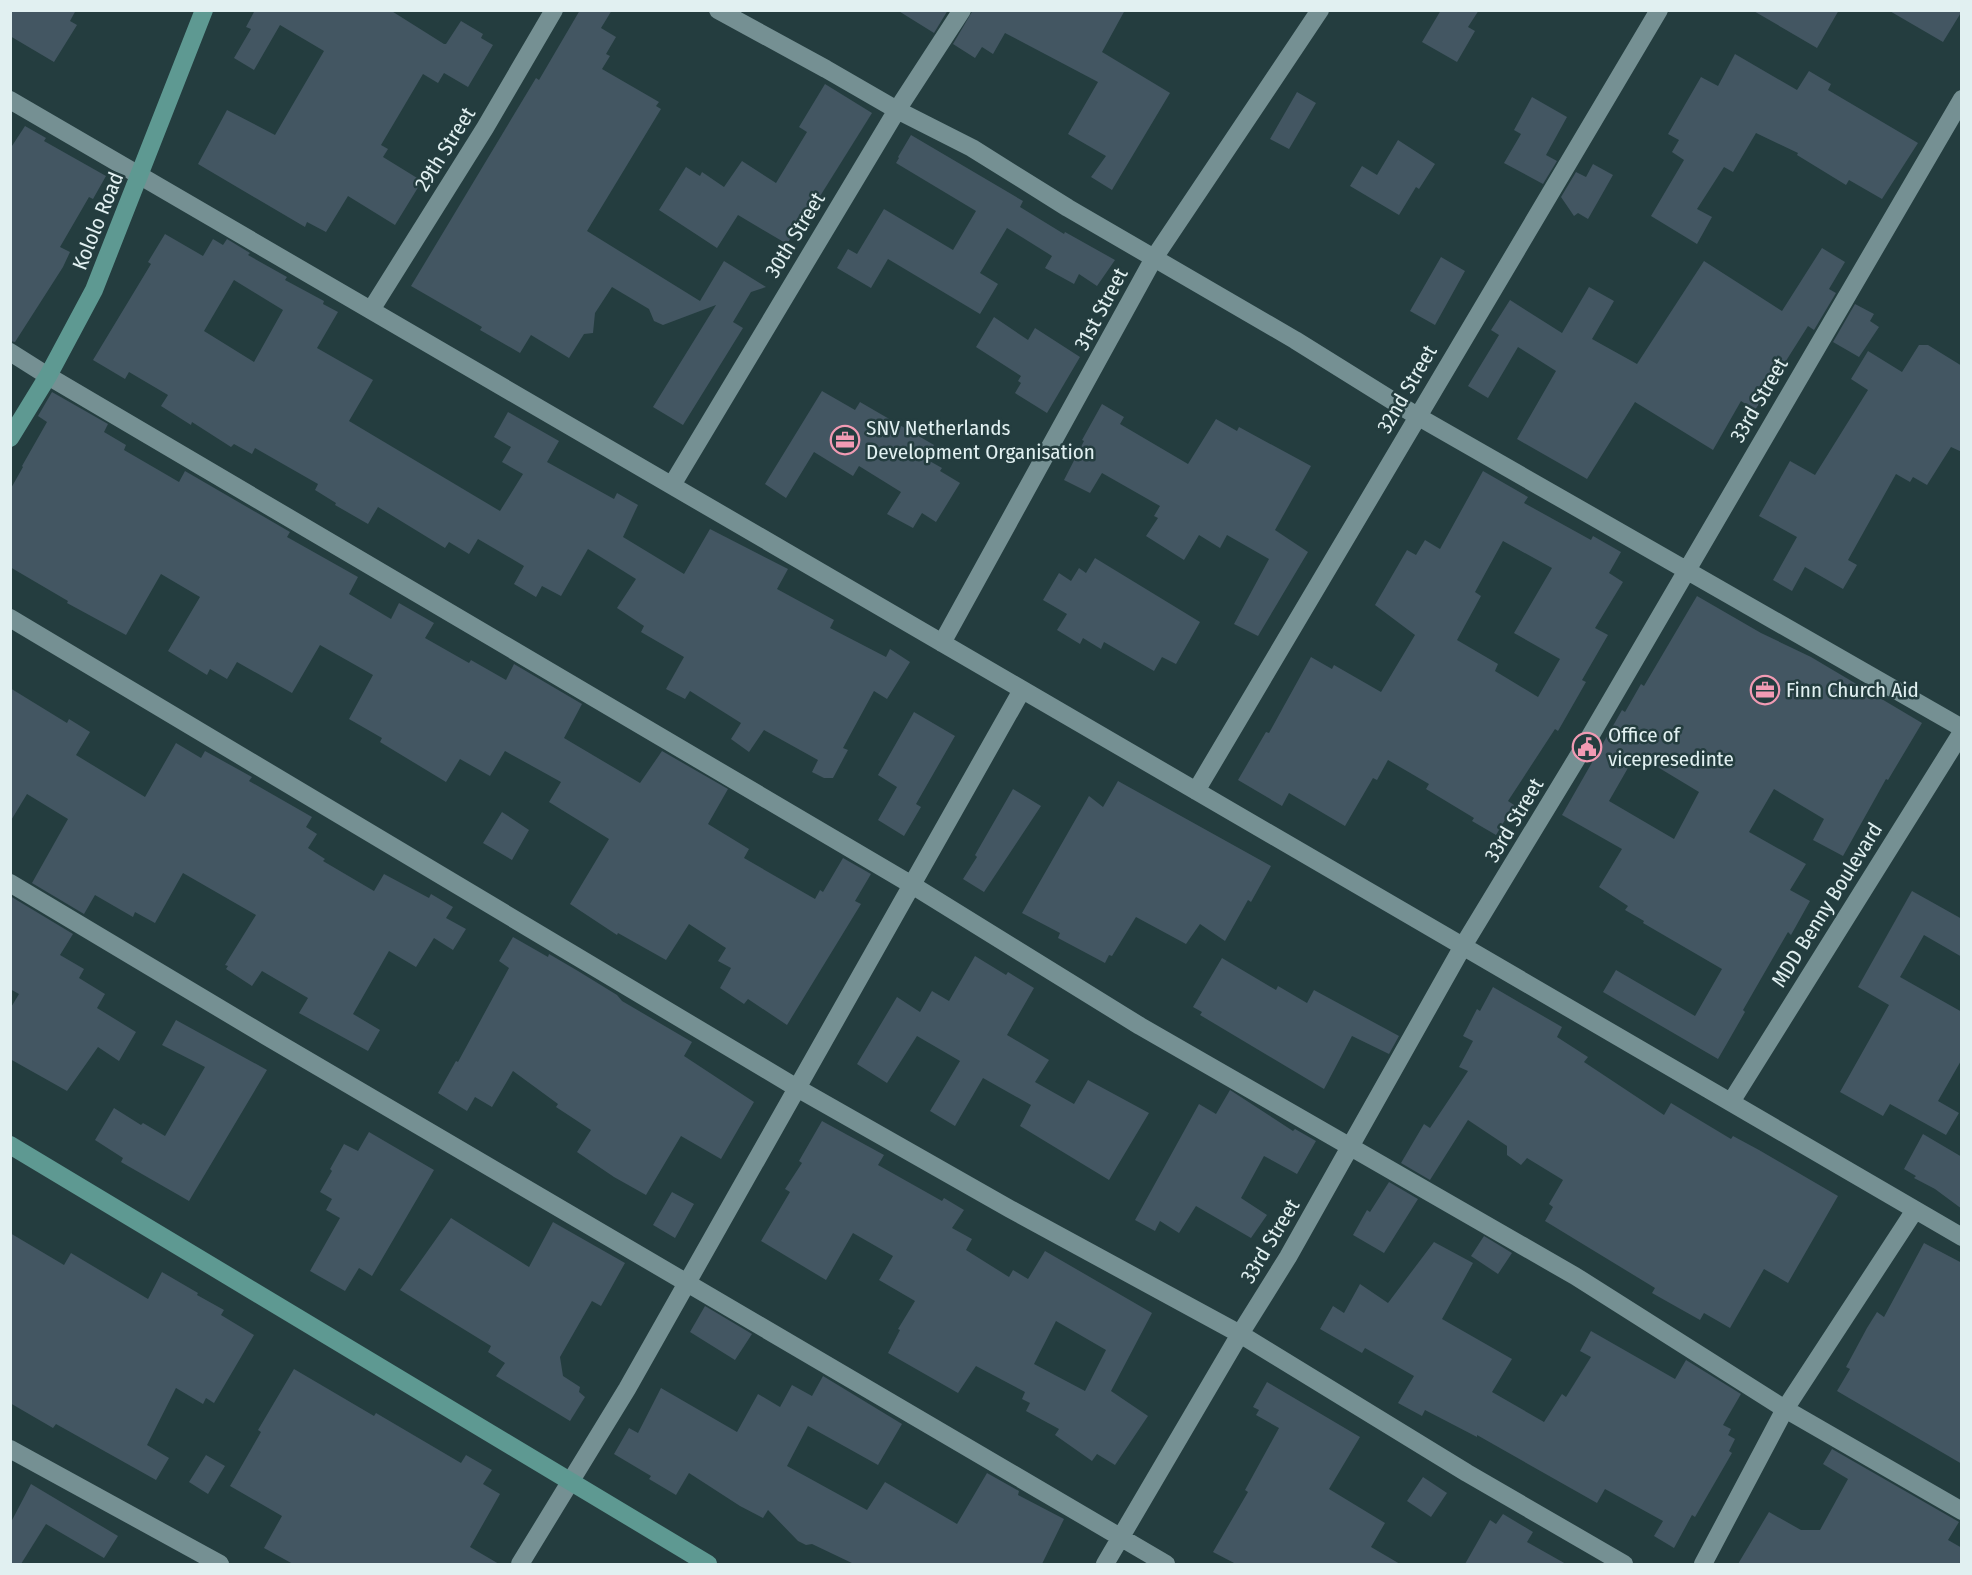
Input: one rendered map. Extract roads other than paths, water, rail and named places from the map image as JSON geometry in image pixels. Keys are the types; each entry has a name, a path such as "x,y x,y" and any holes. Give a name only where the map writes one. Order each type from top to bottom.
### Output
{"street":[{"name":"Kololo Road","path":"10,438 48,376 94,290 141,176 204,10"},
{"name":"29th Street","path":"371,310 485,128 554,10"},
{"path":"718,10 897,110 972,148 1295,340 1417,416 1962,730"},
{"name":"30th Street","path":"672,485 897,110 962,10"},
{"name":"31st Street","path":"942,643 1154,258 1320,10"},
{"name":"32nd Street","path":"1196,791 1659,10"},
{"name":"33rd Street","path":"1105,1564 1240,1334 1288,1257 1463,946 1585,745 1962,99"},
{"path":"10,100 1962,1237"},
{"path":"10,352 912,885 1140,1026 1575,1276 1785,1409 1962,1511"},
{"path":"10,618 797,1088 1010,1209 1240,1334 1467,1473 1624,1564"},
{"path":"520,1564 627,1389 1022,690"},
{"name":"MDD Benny Boulevard","path":"1731,1102 1962,730"},
{"path":"10,883 266,1036 1166,1564"},
{"path":"10,1145 569,1483 708,1564"},
{"path":"1703,1564 1785,1409 1915,1210"},
{"path":"10,1449 220,1564"}],"place":[{"name":"SNV Netherlands Development Organisation","path":"845,440"},
{"name":"Finn Church Aid","path":"1765,690"},
{"name":"Office of vicepresedinte","path":"1587,747"}]}
